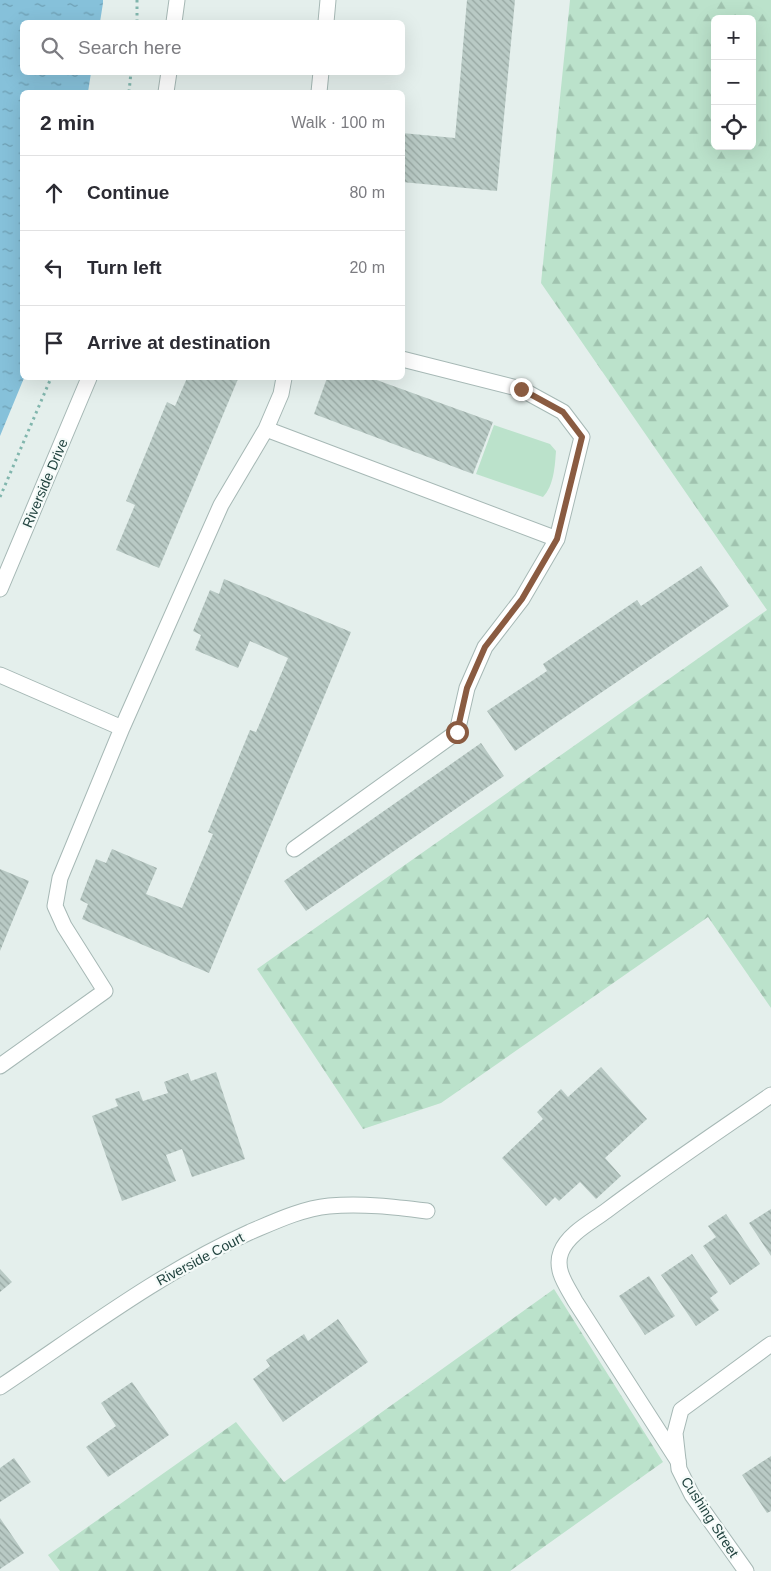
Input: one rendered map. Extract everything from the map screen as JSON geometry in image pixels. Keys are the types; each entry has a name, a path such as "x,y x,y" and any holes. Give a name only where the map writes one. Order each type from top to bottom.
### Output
{"street":[{"path":"174,20 177,0"},
{"path":"326,20 328,0"},
{"path":"166,90 169,75"},
{"path":"319,90 321,75"},
{"path":"294,849 457,732 467,688 485,647 522,599 557,539 582,437 563,412 521,389 405,361"},
{"name":"Riverside Drive","path":"0,589 88,380"},
{"path":"0,1066 105,991 64,926 55,906 60,878 122,728 221,505 266,429 281,394 284,380"},
{"path":"266,429 557,539"},
{"path":"0,675 122,728"},
{"path":"678,1461 561,1277 559,1263 561,1251 569,1239 630,1193 771,1095"},
{"name":"Riverside Court","path":"0,1387 167,1275 226,1243 287,1216 329,1206 383,1206 427,1211"},
{"path":"678,1461 675,1433 681,1410 771,1344"},
{"name":"Cushing Street","path":"678,1461 679,1469 692,1495 746,1571"}],"path":[{"path":"137,0 137,20"},
{"path":"129,90 131,75"},
{"path":"0,497 50,380"}],"green space":[{"path":"570,0 771,0 771,1008 708,917 441,1103 363,1129 257,969 767,610 541,283"},
{"path":"494,425 550,444 556,451 552,481 543,497 476,474"},
{"path":"554,1289 663,1462 510,1571 60,1571 48,1555 236,1422 284,1482"}],"water":[{"path":"0,0 103,0 100,20 20,20 20,75 91,75 88,90 20,90 20,380 23,380 0,436"}],"building":[{"path":"467,0 515,0 497,191 405,182 405,133 455,138"},
{"path":"186,380 238,380 159,568 116,550 135,505 126,501 167,402 175,406"},
{"path":"326,380 377,380 493,422 473,474 314,414"},
{"path":"701,566 729,606 515,751 487,711 547,671 543,664 637,600 641,606"},
{"path":"224,579 351,632 209,973 82,919 88,904 80,900 96,859 106,863 112,849 157,868 146,894 182,908 213,834 208,832 250,730 256,732 288,658 250,641 238,668 195,650 201,635 193,631 210,590 219,594"},
{"path":"481,743 504,776 306,911 284,881"},
{"path":"0,869 29,881 0,951"},
{"path":"601,1067 647,1119 605,1158 621,1176 596,1199 580,1182 559,1201 555,1197 546,1206 502,1158 543,1119 537,1112 561,1089 568,1097"},
{"path":"216,1072 245,1159 192,1177 182,1149 166,1155 176,1181 122,1201 92,1116 118,1106 115,1099 139,1091 143,1101 168,1093 164,1082 188,1073 191,1081"},
{"path":"771,1209 771,1256 749,1223"},
{"path":"726,1214 760,1264 730,1285 703,1246 716,1237 708,1226"},
{"path":"692,1254 718,1292 710,1298 719,1310 696,1326 661,1275"},
{"path":"0,1269 12,1282 0,1292"},
{"path":"649,1276 675,1316 645,1335 619,1296"},
{"path":"338,1319 368,1362 283,1422 253,1379 270,1366 266,1360 304,1334 308,1341"},
{"path":"132,1382 169,1435 108,1477 86,1447 116,1426 101,1403"},
{"path":"771,1456 771,1511 767,1513 742,1475"},
{"path":"14,1458 31,1482 0,1502 0,1468"},
{"path":"0,1518 24,1553 0,1569"}],"route":[{"path":"457,732 467,688 485,647 522,599 557,539 582,437 563,412 521,389"}]}
